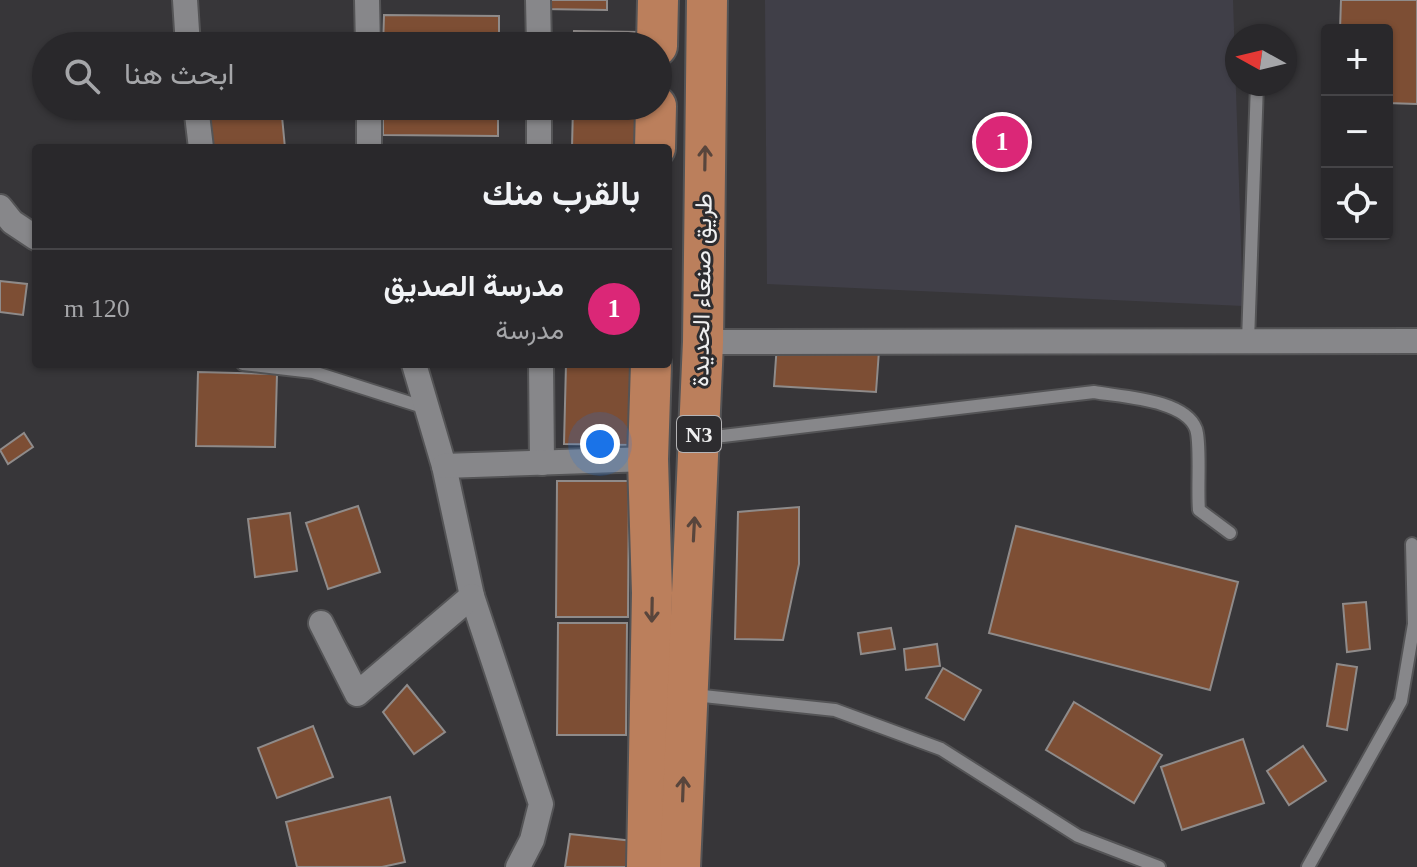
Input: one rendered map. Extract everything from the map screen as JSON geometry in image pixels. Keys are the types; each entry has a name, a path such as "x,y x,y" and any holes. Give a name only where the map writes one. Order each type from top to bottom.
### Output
{"main road":[{"path":"657,32 658,0"},
{"name":"طريق صنعاء الحديدة","path":"680,867 703,342 707,0"},
{"path":"655,144 656,120"},
{"name":"طريق صنعاء الحديدة","path":"647,867 652,593 648,459 651,368"}],"street":[{"path":"185,0 187,32"},
{"path":"367,0 368,32"},
{"path":"538,0 539,32"},
{"path":"198,120 201,144"},
{"path":"369,120 369,144"},
{"path":"539,120 539,144"},
{"path":"0,207 12,222 32,235"},
{"path":"703,342 1417,341"},
{"path":"415,368 444,466 472,596 541,804 532,840 518,867"},
{"path":"541,368 542,463"},
{"path":"444,466 648,459"},
{"path":"321,623 357,694 472,596"}],"lane":[{"path":"1248,341 1257,96"},
{"path":"278,368 313,372 426,408"},
{"path":"698,439 1094,392 1152,402 1186,412 1197,430 1199,510 1230,533"},
{"path":"1308,867 1401,701 1414,624 1412,544"},
{"path":"687,695 835,710 941,749 1078,836 1159,867"}],"shaded area":[{"path":"765,0 1233,0 1234,24 1225,24 1225,96 1236,96 1243,306 767,284"}],"building":[{"path":"542,0 607,0 607,10 542,9"},
{"path":"1341,0 1417,0 1417,104 1393,103 1393,24 1340,24"},
{"path":"384,15 499,16 499,32 383,32"},
{"path":"205,120 282,120 285,144 208,144"},
{"path":"383,120 498,120 498,136 383,135"},
{"path":"573,120 639,120 639,144 572,144"},
{"path":"0,281 27,284 23,315 0,312"},
{"path":"777,344 879,351 876,392 774,386"},
{"path":"566,368 633,368 631,445 564,444"},
{"path":"198,372 277,374 275,447 196,446"},
{"path":"24,433 33,447 8,464 0,450"},
{"path":"557,481 629,481 628,617 556,617"},
{"path":"358,506 380,572 328,589 306,523"},
{"path":"799,507 799,564 783,640 735,639 738,512"},
{"path":"290,513 297,571 255,577 248,519"},
{"path":"1016,526 1238,582 1210,690 989,633"},
{"path":"1366,602 1370,649 1347,652 1343,604"},
{"path":"558,623 627,623 626,735 557,735"},
{"path":"891,628 895,649 861,654 858,633"},
{"path":"937,644 940,666 906,670 904,649"},
{"path":"1337,664 1357,667 1347,730 1327,726"},
{"path":"943,668 981,690 964,720 926,698"},
{"path":"407,685 445,732 414,754 383,712"},
{"path":"1074,702 1162,755 1134,803 1046,750"},
{"path":"313,726 333,777 277,798 258,748"},
{"path":"1243,739 1264,803 1182,830 1161,767"},
{"path":"1303,746 1326,781 1289,805 1267,771"},
{"path":"390,797 405,862 382,867 297,867 286,822"},
{"path":"570,834 642,842 639,867 565,867"}],"place":[{"name":"مدرسة الصديق","path":"1002,142"}]}
